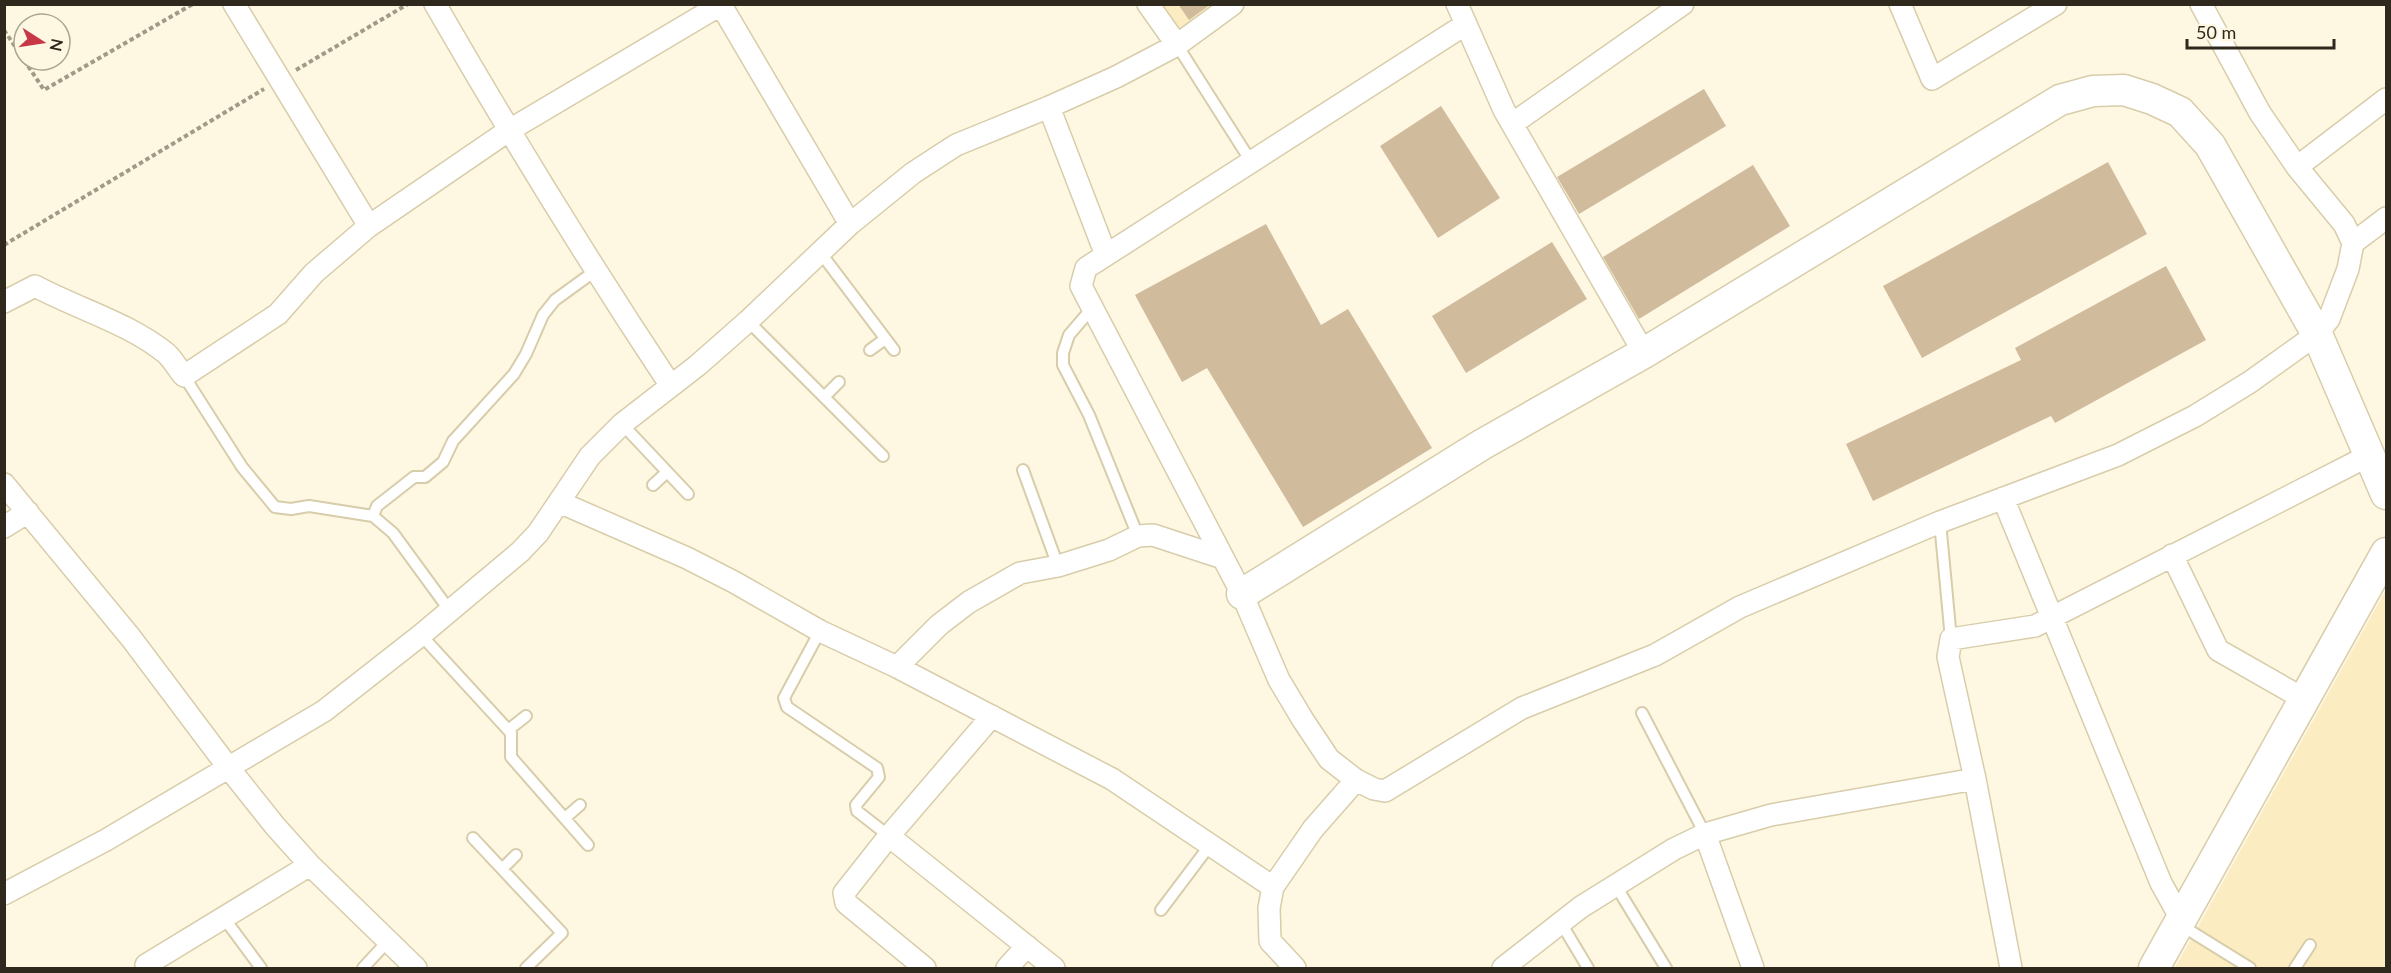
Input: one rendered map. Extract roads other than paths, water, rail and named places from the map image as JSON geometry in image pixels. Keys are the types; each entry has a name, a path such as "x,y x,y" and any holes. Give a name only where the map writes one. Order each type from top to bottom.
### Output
{"street":[{"path":"234,4 369,226"},
{"path":"435,4 508,131 595,271 671,386"},
{"path":"1148,4 1177,45"},
{"path":"4,894 106,840 324,711 421,635 520,552 538,533 590,456 622,424 748,321 850,224 913,172 956,145 1116,77 1177,45 1233,4"},
{"path":"1512,124 1683,4"},
{"path":"1900,4 1932,79 2056,4"},
{"path":"1644,353 1512,124 1461,14 1252,163 1086,268 1081,286 1242,594 1279,680 1303,720 1329,759 1356,780 1374,789 1385,791 1522,708 1655,655 1740,607 1940,522 2118,455 2195,416 2250,382 2317,334 2329,319 2348,269 2353,243 2344,224 2297,167 2260,113 2201,4"},
{"path":"4,302 35,286 132,332 168,355 184,376 278,314 314,273 369,226 508,131 722,5 850,224"},
{"path":"1242,594 1483,444 1644,353 2060,100 2093,91 2124,90 2152,99 2180,112 2210,145 2317,334 2386,494"},
{"path":"2297,167 2386,99"},
{"path":"1049,107 1106,255"},
{"path":"2353,243 2386,218"},
{"path":"2011,969 1975,779 1948,657 1951,639 2035,626 2370,455"},
{"path":"4,484 131,638 228,767 310,865 416,969"},
{"path":"2003,498 2161,883 2180,922"},
{"path":"559,502 687,558 820,631 897,666 1112,779 1273,886"},
{"path":"4,527 28,512"},
{"path":"897,666 939,625 969,602 1020,573 1058,566 1109,550 1138,536 1153,535 1223,558"},
{"path":"2154,969 2386,553"},
{"path":"2172,555 2218,650 2304,699"},
{"path":"925,969 846,903 844,893 889,836 992,716"},
{"path":"1503,969 1561,924 1616,886 1674,849 1705,834 1771,815 1975,779"},
{"path":"1295,969 1270,941 1269,908 1273,886 1313,830 1356,780"},
{"path":"1705,834 1753,969"},
{"path":"889,836 1054,969"},
{"path":"145,967 310,865"},
{"path":"1007,969 1027,945"}],"lane":[{"path":"1177,45 1252,163"},
{"path":"820,252 894,350"},
{"path":"373,516 377,506 414,477 424,477 443,462 453,441 514,374 531,345 543,315 555,300 595,271"},
{"path":"1093,307 1069,335 1063,353 1063,365 1089,415 1138,536"},
{"path":"748,321 883,456"},
{"path":"870,350 885,339"},
{"path":"184,376 242,467 275,507 291,509 309,506 373,516 393,533 450,611"},
{"path":"825,397 839,382"},
{"path":"622,424 688,494"},
{"path":"1023,470 1058,566"},
{"path":"653,485 667,472"},
{"path":"1940,522 1951,639"},
{"path":"820,631 784,698 787,707 877,768 879,777 856,805 857,811 889,836"},
{"path":"421,635 511,733 511,757 588,845"},
{"path":"1642,713 1705,834"},
{"path":"508,730 526,716"},
{"path":"564,818 580,805"},
{"path":"473,838 562,933 526,969"},
{"path":"1161,910 1210,845"},
{"path":"502,869 516,855"},
{"path":"1616,886 1666,969"},
{"path":"224,918 261,969"},
{"path":"2180,922 2250,969"},
{"path":"1561,924 1588,969"},
{"path":"363,969 388,941"},
{"path":"2295,969 2310,945"}]}
